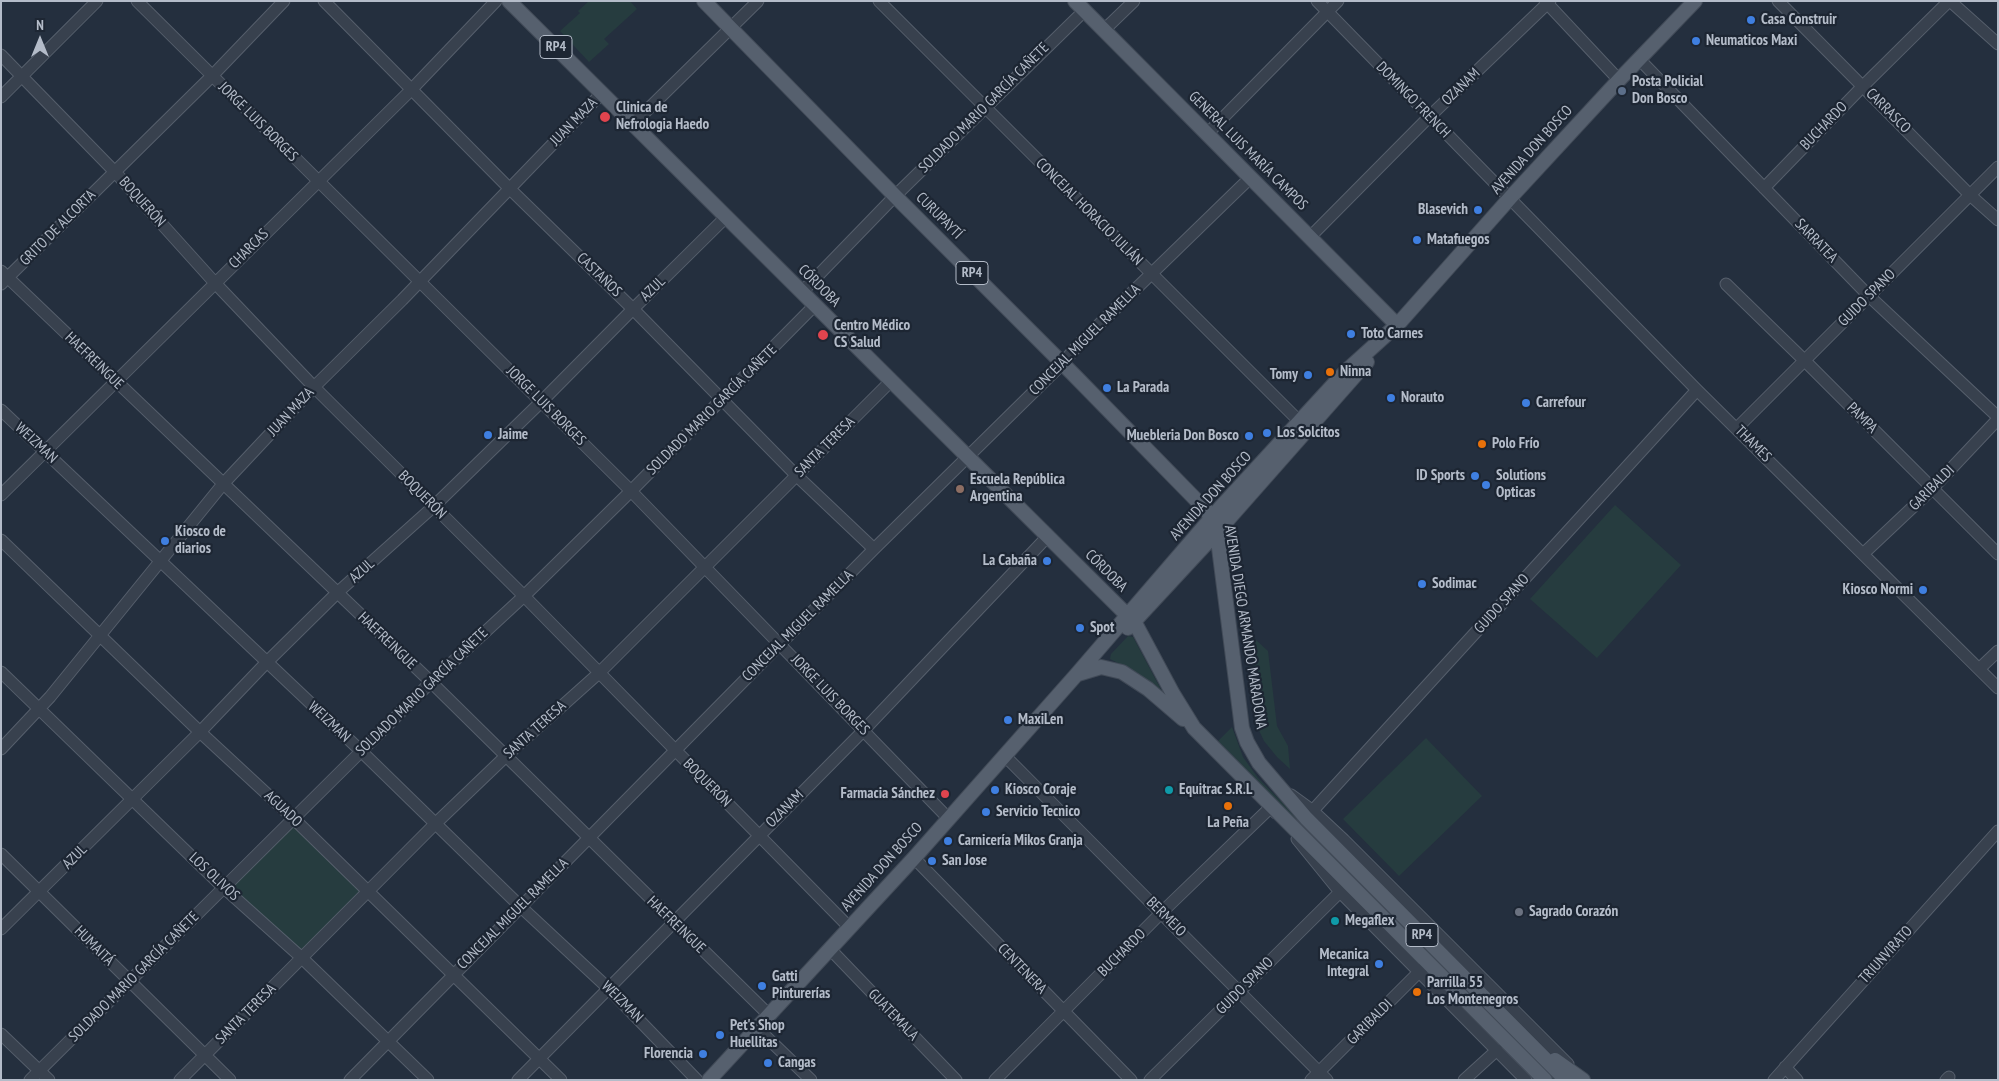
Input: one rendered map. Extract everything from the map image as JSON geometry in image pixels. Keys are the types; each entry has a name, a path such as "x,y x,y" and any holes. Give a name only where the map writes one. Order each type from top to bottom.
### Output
{"main road":[{"name":"CÓRDOBA","path":"510,1 1131,619"},
{"name":"CURUPAYTÍ","path":"704,1 1200,502 1214,526"},
{"name":"AVENIDA DON BOSCO","path":"709,1080 914,858 1077,674 1131,619 1214,526 1346,386 1397,325 1510,198 1639,58 1696,1"},
{"name":"GENERAL LUIS MARÍA CAMPOS","path":"1080,6 1397,325"},
{"name":"AVENIDA DON BOSCO","path":"1214,526 1300,422 1345,372 1397,325"},
{"name":"AVENIDA DIEGO ARMANDO MARADONA","path":"1214,526 1242,728 1256,758 1280,788 1309,814 1522,1037 1566,1080"},
{"name":"RP4","path":"1131,619 1194,728 1502,1046 1545,1080"},
{"path":"1077,674 1101,667 1122,672 1148,689 1194,728"},
{"path":"1522,1037 1583,1080"}],"street":[{"path":"1,97 97,1"},
{"name":"JORGE LUIS BORGES","path":"138,1 317,181 542,401 781,644 948,818"},
{"name":"GRITO DE ALCORTA","path":"3,278 115,172 212,76 284,1"},
{"name":"CASTAÑOS","path":"324,1 509,188 633,308 796,475 874,549"},
{"name":"CHARCAS","path":"1,495 411,90 496,1"},
{"path":"633,124 758,1"},
{"name":"CONCEJAL HORACIO JULIÁN","path":"879,1 1300,422"},
{"path":"1104,30 1134,1"},
{"name":"DOMINGO FRENCH","path":"1317,1 1510,198"},
{"path":"1208,133 1338,1"},
{"name":"CARRASCO","path":"1778,1 1998,220"},
{"path":"1950,1 1998,44"},
{"name":"BUCHARDO","path":"1764,188 1863,86 1950,1"},
{"path":"1547,2 1619,80"},
{"name":"OZANAM","path":"1310,237 1547,2"},
{"name":"SOLDADO MARIO GARCÍA CAÑETE","path":"802,292 985,107 1080,6"},
{"name":"BOQUERÓN","path":"1,55 115,172 215,283 314,387 524,596 850,928"},
{"name":"SARRATEA","path":"1639,58 1869,296 1998,418"},
{"name":"JUAN MAZA","path":"1,749 40,709 223,484 314,387 602,93"},
{"name":"GUIDO SPANO","path":"1737,428 1998,167"},
{"name":"CONCEJAL MIGUEL RAMELLA","path":"350,1080 452,974 521,907 874,549 1251,177"},
{"name":"THAMES","path":"1510,198 1697,390 1998,688"},
{"name":"AZUL","path":"1,929 337,593 434,507 726,217"},
{"name":"HAEFREINGUE","path":"3,278 115,381 431,682 769,1015"},
{"name":"PAMPA","path":"1726,284 1805,360 1998,554"},
{"name":"SOLDADO MARIO GARCÍA CAÑETE","path":"30,1080 431,682 524,596 631,491 815,305"},
{"name":"SANTA TERESA","path":"180,1080 435,824 506,756 599,673 891,381"},
{"name":"GUIDO SPANO","path":"1309,814 1697,390"},
{"name":"WEIZMAN","path":"1,410 161,560 266,663 361,751 521,907 608,988 697,1080"},
{"name":"GARIBALDI","path":"1863,554 1932,489 1998,418"},
{"name":"OZANAM","path":"518,1080 864,730 1048,536"},
{"name":"AGUADO","path":"1,540 200,732 294,819 562,1080"},
{"path":"1979,670 1998,651"},
{"name":"LOS OLIVOS","path":"1,672 224,888 302,958 428,1080"},
{"name":"BERMEJO","path":"1004,755 1239,992 1319,1077"},
{"path":"1271,807 1340,892 1424,967"},
{"name":"BUCHARDO","path":"995,1080 1161,913 1271,807"},
{"name":"AVENIDA DIEGO ARMANDO MARADONA","path":"1309,814 1344,840 1583,1080"},
{"name":"TRIUNVIRATO","path":"1774,1080 1998,831"},
{"name":"HUMAITÁ","path":"1,854 230,1080"},
{"name":"CENTENERA","path":"914,858 1131,1080"},
{"name":"GUIDO SPANO","path":"1150,1080 1340,892"},
{"name":"GUATEMALA","path":"830,949 956,1080"},
{"name":"GARIBALDI","path":"1319,1077 1424,967"},
{"path":"757,1028 811,1080"},
{"path":"1,1034 49,1080"},
{"path":"1464,1080 1502,1046 1526,1080"},
{"path":"1785,1067 1797,1080"}],"green space":[{"path":"589,1 630,1 637,9 604,39 609,44 589,62 560,31 580,13 578,11"},
{"path":"1615,505 1681,565 1597,658 1530,599"},
{"path":"1244,629 1268,651 1277,726 1288,746 1290,769 1264,741 1257,726"},
{"path":"1128,636 1133,637 1165,697 1138,673 1110,659 1111,654"},
{"path":"1232,727 1243,757 1258,778 1558,1080 1553,1080 1218,741"},
{"path":"1426,738 1482,796 1399,876 1343,819"},
{"path":"294,819 367,891 302,958 224,888"}],"place":[{"name":"Casa Construir","path":"1751,20"},
{"name":"Neumaticos Maxi","path":"1696,41"},
{"name":"Posta Policial Don Bosco","path":"1622,91"},
{"name":"Clinica de Nefrologia Haedo","path":"605,117"},
{"name":"Blasevich","path":"1478,210"},
{"name":"Matafuegos","path":"1417,240"},
{"name":"Toto Carnes","path":"1351,334"},
{"name":"Centro Médico CS Salud","path":"823,335"},
{"name":"Ninna","path":"1330,372"},
{"name":"Tomy","path":"1308,375"},
{"name":"La Parada","path":"1107,388"},
{"name":"Norauto","path":"1391,398"},
{"name":"Carrefour","path":"1526,403"},
{"name":"Los Solcitos","path":"1267,433"},
{"name":"Jaime","path":"488,435"},
{"name":"Muebleria Don Bosco","path":"1249,436"},
{"name":"Polo Frío","path":"1482,444"},
{"name":"ID Sports","path":"1475,476"},
{"name":"Solutions Opticas","path":"1486,485"},
{"name":"Escuela República Argentina","path":"960,489"},
{"name":"Kiosco de diarios","path":"165,541"},
{"name":"La Cabaña","path":"1047,561"},
{"name":"Sodimac","path":"1422,584"},
{"name":"Kiosco Normi","path":"1923,590"},
{"name":"Spot","path":"1080,628"},
{"name":"MaxiLen","path":"1008,720"},
{"name":"Kiosco Coraje","path":"995,790"},
{"name":"Equitrac S.R.L","path":"1169,790"},
{"name":"Farmacia Sánchez","path":"945,794"},
{"name":"La Peña","path":"1228,806"},
{"name":"Servicio Tecnico","path":"986,812"},
{"name":"Carnicería Mikos Granja","path":"948,841"},
{"name":"San Jose","path":"932,861"},
{"name":"Sagrado Corazón","path":"1519,912"},
{"name":"Megaflex","path":"1335,921"},
{"name":"Mecanica Integral","path":"1379,964"},
{"name":"Gatti Pinturerías","path":"762,986"},
{"name":"Parrilla 55 Los Montenegros","path":"1417,992"},
{"name":"Pet's Shop Huellitas","path":"720,1035"},
{"name":"Florencia","path":"703,1054"},
{"name":"Cangas","path":"768,1063"}]}
